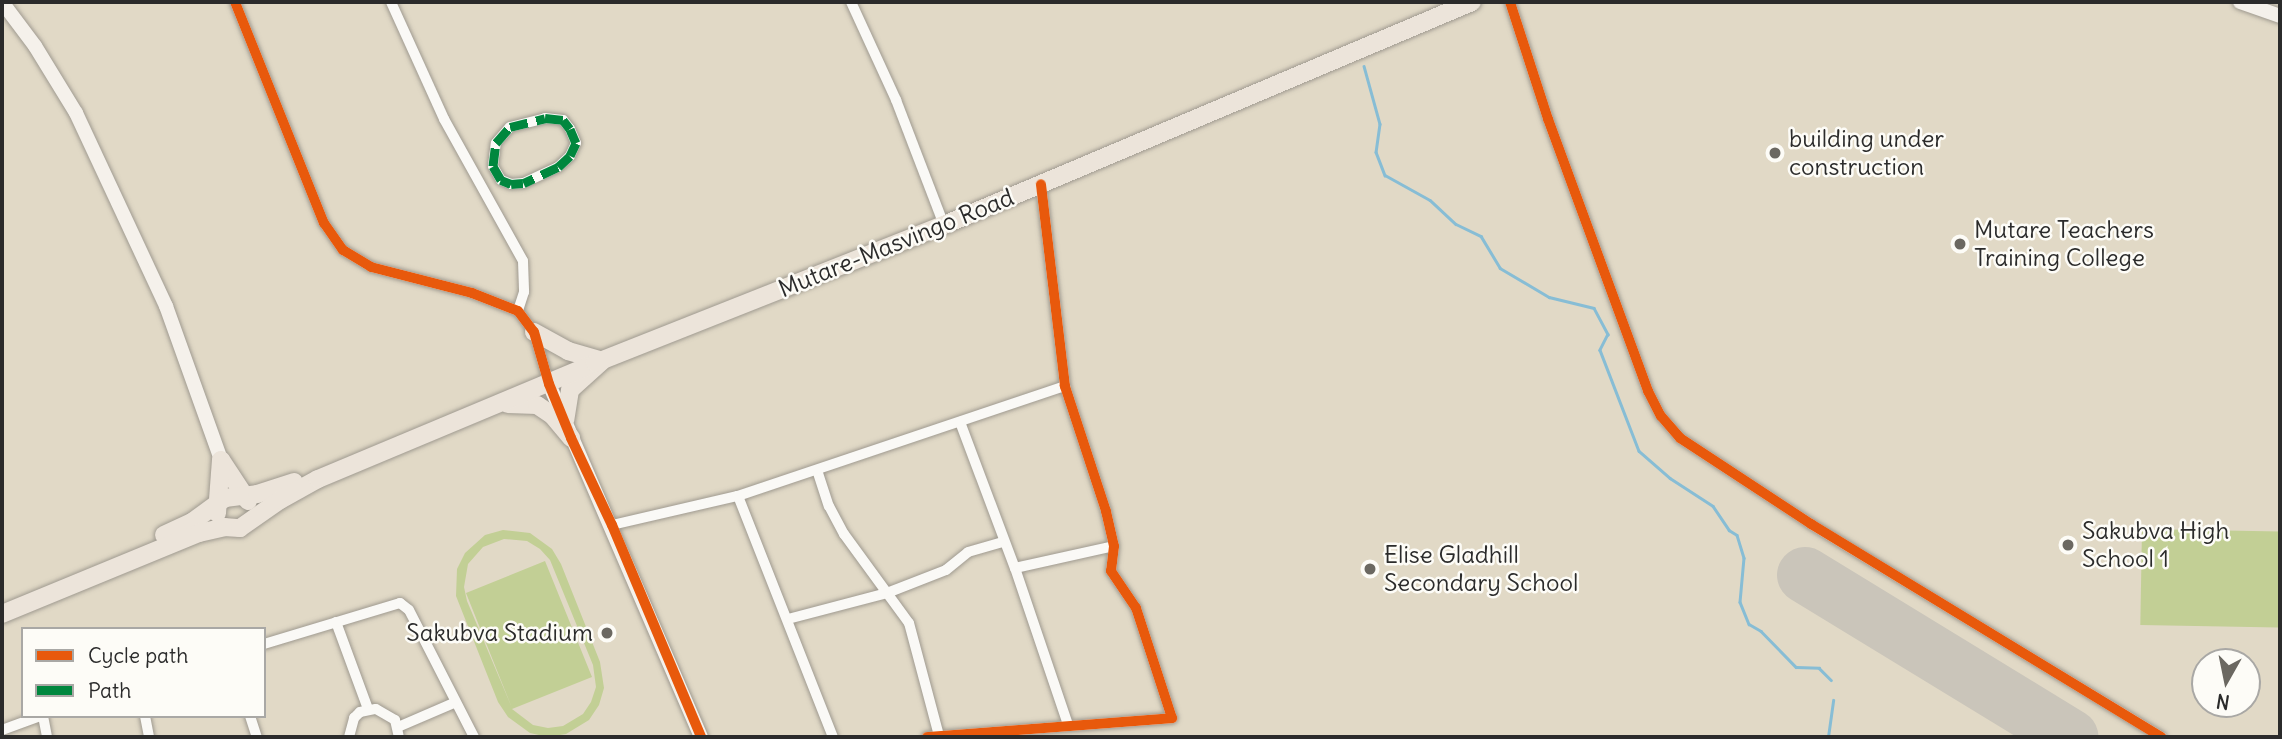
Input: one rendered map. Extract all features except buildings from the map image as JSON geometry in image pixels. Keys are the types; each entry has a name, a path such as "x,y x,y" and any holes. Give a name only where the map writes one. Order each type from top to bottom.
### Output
{"highway":[{"name":"Mutare-Masvingo Road","path":"2,614 199,533 224,527 240,528 318,479 602,361 944,225 1472,2"},
{"path":"534,332 568,351 602,361"},
{"path":"565,420 570,390 602,361"},
{"path":"499,404 537,405 552,415 571,438"},
{"path":"221,460 251,506 251,520"},
{"path":"221,460 217,515 224,527"},
{"name":"Mutare-Masvingo Road","path":"2,604 166,534 217,507 229,496 244,496 299,481 318,479"}],"street":[{"path":"2,2 35,46 82,125 166,306 221,460"},
{"path":"235,2 324,223 343,250 371,267 472,293 518,311 534,332 549,384 571,438 612,525 701,737"},
{"path":"391,2 444,119 523,261 524,292 518,311"},
{"path":"851,2 896,100 944,225"},
{"path":"1510,2 1548,119 1648,391 1661,416 1679,438 1811,524 2161,737"},
{"path":"2240,2 2280,16"},
{"path":"554,118 564,120 570,129 576,143 570,156 558,167 537,177 511,184 501,180 493,166 496,143 510,127 554,118"},
{"path":"927,737 1172,718 1136,608 1111,571 1114,546 1065,386 1041,184"},
{"path":"612,525 738,496 900,439 960,422 1065,386"},
{"path":"960,422 1016,568 1068,725"},
{"path":"817,470 829,506 844,534 909,623 939,736"},
{"path":"738,496 833,737"},
{"path":"788,619 887,593 947,570 968,552 1004,542"},
{"path":"1016,568 1114,546"},
{"path":"266,644 391,604 405,605 474,737"},
{"path":"336,622 368,709"},
{"path":"349,737 354,718 368,709 390,715 398,732 454,703"},
{"path":"2,730 36,718"},
{"path":"42,718 47,737"},
{"path":"145,718 149,737"},
{"path":"251,718 257,737"},
{"path":"1035,727 1040,737"}],"green space":[{"path":"2142,529 2280,531 2278,627 2140,625"},
{"path":"503,530 530,533 552,549 561,564 600,662 604,688 599,705 589,720 566,734 548,737 530,733 508,717 498,702 456,596 457,569 465,553 485,535","holes":["504,539 527,541 540,549 550,560 593,665 596,687 591,702 583,714 563,726 548,728 533,725 512,709 592,677 545,561 466,593 512,708 467,601 464,587 468,564 483,547"]}],"waterway":[{"path":"1364,66 1380,124 1376,152 1385,175 1430,200 1456,224 1481,236 1500,268 1549,297 1594,308 1608,334 1600,350 1639,451 1670,478 1713,506 1729,530 1737,535 1744,558 1740,602 1749,624 1761,631 1796,667 1819,668 1831,680"},
{"path":"1828,737 1833,700"}],"runway":[{"path":"1805,575 2070,737"}],"marked path":[{"path":"545,118 563,120 570,129 576,143 570,156 558,167 523,183 511,184 501,180 493,166 496,143 510,127 545,118"}],"cycle path":[{"path":"235,2 324,223 343,250 371,267 472,293 518,311 534,332 549,384 571,438 612,525 701,737"},
{"path":"1510,2 1548,119 1648,391 1661,416 1680,438 1811,524 2161,737"},
{"path":"927,737 1172,718 1136,608 1111,571 1114,546 1106,511 1065,386 1041,184"}],"place":[{"name":"building under construction","path":"1775,153"},
{"name":"Mutare Teachers Training College","path":"1960,244"},
{"name":"Sakubva High School 1","path":"2068,545"},
{"name":"Elise Gladhill Secondary School","path":"1370,569"},
{"name":"Sakubva Stadium","path":"607,633"}]}
